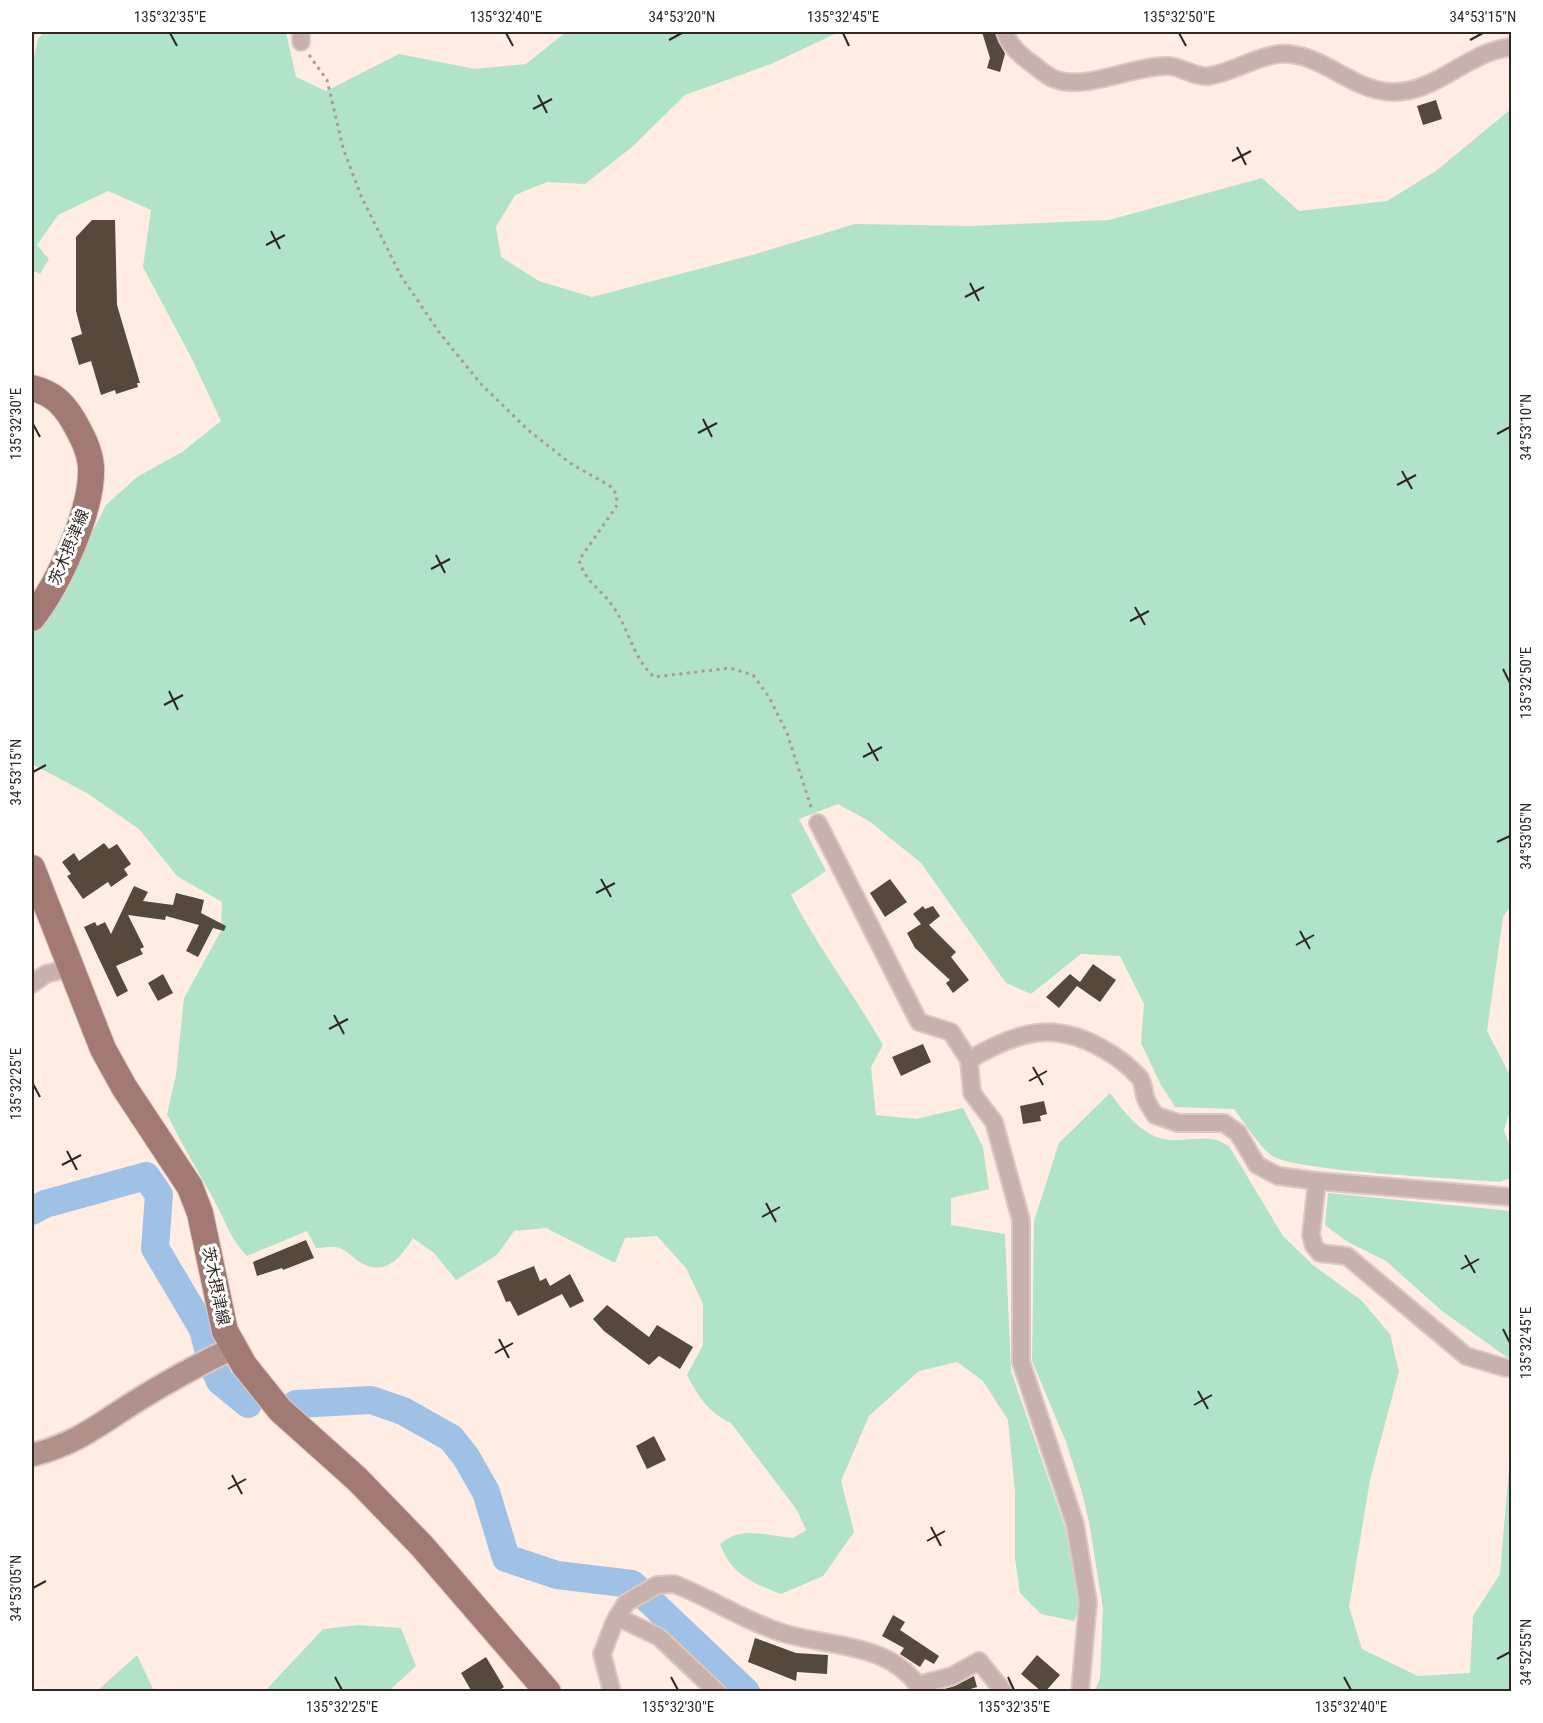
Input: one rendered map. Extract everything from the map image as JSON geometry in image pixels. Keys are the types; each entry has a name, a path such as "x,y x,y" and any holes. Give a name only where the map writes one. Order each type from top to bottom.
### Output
{"main road":[{"name":"茨木摂津線","path":"32,388 43,391 62,402 82,435 91,465 86,510 48,598 32,618"},
{"name":"茨木摂津線","path":"32,868 103,1049 124,1087 190,1187 200,1213 228,1350 273,1402 357,1479 422,1546 548,1692"}],"street":[{"path":"1005,32 1007,39 1023,58 1053,79 1075,82 1169,66 1207,76 1279,54 1313,59 1366,88 1395,92 1426,86 1467,60 1498,48 1512,47"},
{"path":"818,823 919,1023 951,1032 969,1060 972,1093 994,1122 1021,1220 1021,1362 1074,1524 1088,1602 1080,1692"},
{"path":"32,984 46,974 70,968"},
{"path":"969,1060 996,1044 1023,1034 1056,1031 1085,1039 1116,1056 1141,1079 1146,1099 1155,1115 1178,1123 1224,1123 1238,1133 1257,1165 1278,1176 1512,1197"},
{"path":"1317,1181 1311,1235 1314,1246 1320,1253 1347,1256 1466,1356 1506,1368"},
{"path":"32,1455 57,1448 88,1435 134,1403 228,1350"},
{"path":"612,1692 602,1654 622,1610 657,1585 675,1584 784,1633 825,1641 891,1660 910,1672 920,1688 952,1676 979,1661 1004,1692"},
{"path":"622,1610 659,1637 717,1692"}],"path":[{"path":"301,37 327,80 343,148 361,196 400,276 439,332 480,383 528,430 570,463 610,486 617,495 616,507 579,560 584,576 612,605 641,664 654,677 730,668 753,675 769,698 787,733 804,793 818,823"}],"green space":[{"path":"44,32 286,32 296,77 326,91 399,54 475,69 526,64 566,32 839,32 771,64 685,95 632,147 585,184 547,182 515,195 496,227 501,257 539,281 592,297 752,255 855,224 970,226 1109,220 1262,178 1299,211 1387,201 1436,171 1511,109 1512,904 1503,917 1487,1031 1511,1077 1511,1107 1504,1130 1511,1150 1511,1178 1499,1182 1416,1176 1343,1170 1286,1161 1271,1155 1266,1150 1234,1109 1175,1107 1161,1085 1141,1043 1144,1004 1120,956 1081,954 1031,994 1006,983 921,863 869,821 838,804 799,819 826,871 791,895 883,1045 871,1067 876,1115 916,1119 963,1108 983,1147 989,1189 951,1198 951,1225 1005,1234 1011,1371 1065,1527 1079,1608 1074,1621 1041,1614 1020,1593 1015,1559 1015,1492 1008,1420 983,1381 957,1362 919,1371 869,1416 841,1481 854,1532 823,1576 781,1594 744,1576 730,1563 720,1544 728,1538 746,1533 793,1538 806,1530 797,1510 731,1423 716,1414 705,1403 687,1375 703,1345 703,1304 686,1268 657,1236 625,1238 615,1263 546,1228 514,1231 497,1255 456,1280 434,1253 413,1238 397,1259 383,1267 376,1268 367,1266 337,1247 316,1248 307,1231 247,1256 236,1243 167,1114 176,1075 184,998 221,931 222,902 177,876 139,829 87,793 32,764 32,635 56,604 106,505 137,477 182,452 221,421 192,359 143,267 151,210 108,191 58,215 37,245 49,259 40,274 32,270 32,66 38,39"},
{"path":"1110,1093 1136,1124 1152,1135 1171,1140 1208,1139 1229,1146 1283,1236 1313,1265 1362,1301 1390,1334 1399,1371 1370,1480 1349,1607 1362,1649 1418,1676 1470,1673 1473,1616 1500,1574 1511,1445 1511,1691 1095,1691 1100,1678 1103,1608 1089,1522 1066,1442 1032,1361 1034,1221 1059,1143"},
{"path":"1328,1193 1511,1211 1511,1360 1442,1311 1386,1261 1346,1241 1325,1225"},
{"path":"359,1625 401,1628 416,1666 389,1691 265,1691 323,1629"},
{"path":"137,1655 154,1691 97,1691"}],"building":[{"path":"982,32 995,32 1005,54 1000,72 987,68 990,58"},
{"path":"1436,100 1442,119 1423,125 1417,106"},
{"path":"92,220 115,220 117,305 140,383 137,383 138,387 116,394 115,390 101,395 91,361 79,365 71,338 82,334 76,311 76,237"},
{"path":"104,843 109,849 117,844 131,864 124,869 128,875 111,887 108,882 83,899 67,876 71,874 62,862 74,853 79,861"},
{"path":"890,879 907,902 885,917 870,893"},
{"path":"134,886 148,892 143,901 173,905 176,893 204,900 201,913 226,926 224,931 213,928 198,957 186,951 199,925 166,916 165,920 128,915 144,947 140,949 143,954 116,966 128,991 117,997 84,927 95,922 97,926 105,922 111,934"},
{"path":"923,906 925,909 933,906 940,916 929,925 956,952 951,957 969,980 953,993 946,983 950,980 915,948 907,933 921,924 913,914"},
{"path":"1093,964 1116,980 1100,1002 1077,986 1059,1008 1046,997 1070,974 1080,982"},
{"path":"163,974 173,993 158,1001 148,983"},
{"path":"923,1044 931,1062 901,1076 892,1057"},
{"path":"1044,1101 1047,1114 1040,1116 1041,1121 1023,1124 1020,1106"},
{"path":"306,1240 314,1258 283,1270 282,1268 257,1276 253,1262"},
{"path":"534,1266 540,1281 546,1278 550,1286 570,1274 584,1301 570,1308 562,1294 518,1316 510,1301 506,1302 497,1281"},
{"path":"607,1305 649,1337 657,1325 693,1347 680,1369 659,1356 649,1365 604,1331 593,1319"},
{"path":"654,1436 666,1460 647,1469 636,1446"},
{"path":"893,1615 905,1622 900,1630 939,1656 934,1664 925,1659 920,1667 900,1654 904,1648 882,1636"},
{"path":"755,1638 796,1653 828,1655 827,1674 797,1672 796,1681 748,1662"},
{"path":"1037,1655 1060,1675 1045,1692 1021,1674"},
{"path":"486,1657 504,1687 497,1692 472,1692 461,1673"},
{"path":"974,1676 977,1687 961,1692 934,1692 955,1686"}],"waterway":[{"path":"32,1211 45,1204 146,1176 159,1195 155,1248 203,1329 211,1361 220,1381 248,1404"},
{"path":"296,1404 371,1400 403,1411 451,1438 466,1457 486,1492 506,1558 557,1575 632,1584 746,1692"}]}
